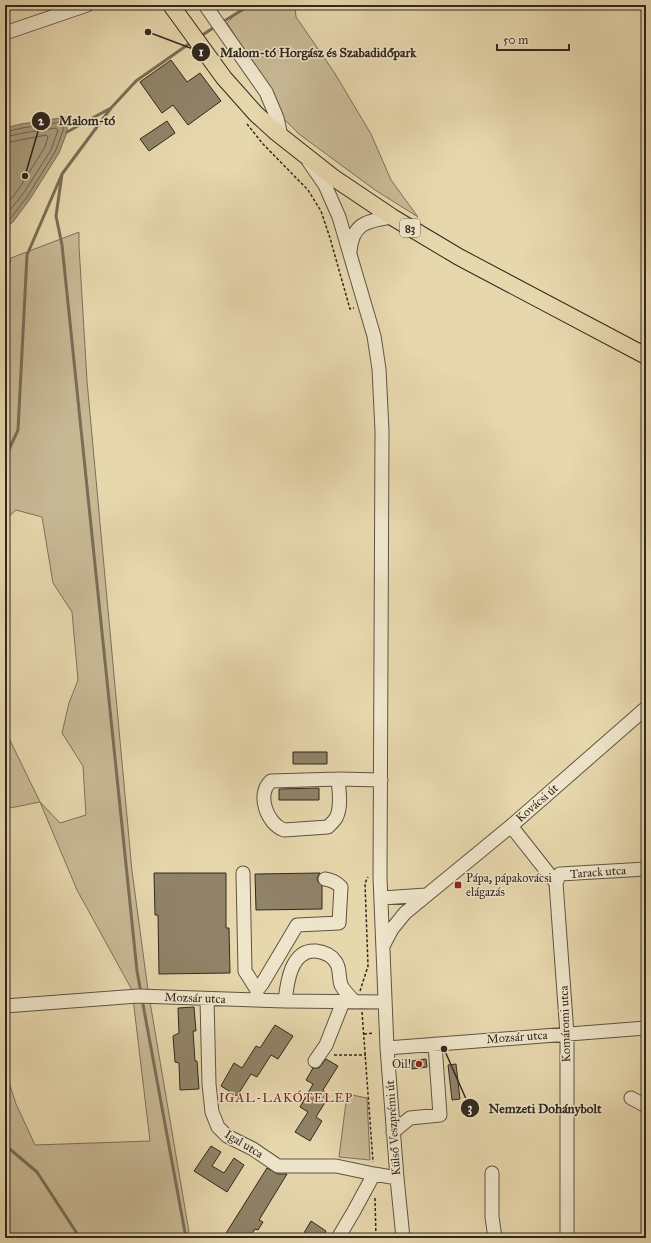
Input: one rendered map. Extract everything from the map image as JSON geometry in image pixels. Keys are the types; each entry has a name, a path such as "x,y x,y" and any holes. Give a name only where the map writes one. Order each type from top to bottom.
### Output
{"main road":[{"name":"83","path":"171,5 220,73 256,114 305,156 361,198 392,218 460,257 646,356"}],"street":[{"path":"5,33 87,5"},
{"path":"205,5 266,92 281,136"},
{"name":"Külső Veszprémi út","path":"305,156 325,185 339,217 374,336 379,369 382,431 380,877 387,1048 403,1238"},
{"path":"350,254 351,240 356,231 371,221 392,218"},
{"name":"Kovácsi út","path":"383,946 392,929 405,913 511,826 646,708"},
{"path":"338,779 339,806 336,818 328,828 284,830 278,828 264,806 265,790 267,784 271,780 338,779 381,780"},
{"path":"511,826 556,883"},
{"name":"Tarack utca","path":"556,883 560,874 646,869"},
{"path":"243,873 245,971 257,995"},
{"path":"257,995 297,925 339,923 341,887 337,882 325,878"},
{"name":"Komáromi utca","path":"556,883 567,1034 567,1238"},
{"path":"405,913 396,915 391,914 382,903 426,895"},
{"path":"285,1001 286,987 292,969 300,956 312,951 318,951 332,957 336,963 340,971 341,984 348,1002"},
{"path":"317,1058 326,1045 348,1002 347,994 341,984"},
{"name":"Mozsár utca","path":"5,1006 143,996 207,999 257,995 285,1001 385,1002"},
{"name":"Igal utca","path":"207,999 209,1084 212,1112 218,1127 227,1136 278,1166 336,1166 397,1178"},
{"name":"Mozsár utca","path":"387,1048 646,1028"},
{"path":"393,1132 410,1118 440,1115 435,1044"},
{"path":"631,1098 646,1106"},
{"path":"492,1173 492,1217 495,1238"},
{"path":"338,1238 374,1174"}],"path":[{"path":"243,120 263,144 308,190 321,211 350,309 365,306"},
{"path":"374,1174 366,1056 348,1002 360,990 368,966 365,883 368,877 380,877"},
{"path":"317,1058 366,1056"},
{"path":"375,1198 376,1238"}],"shaded area":[{"path":"245,5 296,5 296,17 334,72 371,134 391,180 418,217 375,190 299,134 283,118 264,81 227,23"},
{"path":"79,232 87,381 132,871 148,990 190,1238 5,1238 5,1070 16,1104 35,1145 150,1141 132,990 77,890 40,802 60,823 86,815 83,766 62,733 69,703 78,680 72,612 53,583 42,517 16,510 5,520 5,280 8,280 11,258"},
{"path":"5,730 40,802 5,809"},
{"path":"347,1094 367,1098 370,1160 339,1157"}],"water":[{"path":"67,117 67,132 59,153 30,199 13,222 5,228 5,128"}],"building":[{"path":"171,60 187,82 200,73 221,101 188,125 173,105 162,113 140,82"},
{"path":"167,121 175,133 149,151 140,139"},
{"path":"293,752 327,752 327,764 293,764"},
{"path":"319,788 319,800 279,800 279,789"},
{"path":"154,873 226,873 226,928 229,928 230,973 159,974 158,915 155,915"},
{"path":"320,873 317,878 318,882 322,886 322,909 256,910 255,874"},
{"path":"194,1007 196,1031 193,1031 199,1089 180,1090 179,1063 175,1062 173,1036 179,1033 178,1008"},
{"path":"275,1025 293,1036 278,1059 271,1055 257,1077 251,1074 237,1096 221,1086 234,1063 242,1068 256,1046 260,1048"},
{"path":"326,1059 338,1066 323,1090 329,1096 316,1117 322,1121 310,1141 295,1132 308,1112 300,1107 313,1084 306,1080 313,1068 319,1068"},
{"name":"Oil!","path":"426,1059 427,1067 412,1069 412,1061"},
{"path":"456,1064 460,1099 452,1100 448,1065"},
{"path":"211,1146 221,1152 212,1166 224,1173 234,1158 244,1165 227,1192 194,1171"},
{"path":"267,1168 278,1174 287,1174 259,1220 263,1222 258,1230 255,1229 249,1238 223,1238"},
{"path":"311,1221 326,1231 322,1238 301,1238"}],"waterway":[{"path":"221,23 250,5"},
{"path":"201,36 216,26"},
{"path":"5,458 18,430 27,255 62,174 111,108 136,81 193,41"},
{"path":"67,132 109,109"},
{"path":"62,174 56,216 62,245 137,971 141,993"},
{"path":"142,999 186,1238"},
{"path":"5,1145 37,1172 80,1238"}],"place":[{"name":"Malom-tó Horgász és Szabadidőpark","path":"148,32"},
{"name":"Malom-tó","path":"25,176"},
{"name":"Pápa, pápakovácsi elágazás","path":"458,885"},
{"name":"Nemzeti Dohánybolt","path":"444,1049"},
{"name":"Oil!","path":"419,1064"}],"district":[{"name":"IGAL-LAKÓTELEP","path":"286,1098"}]}
